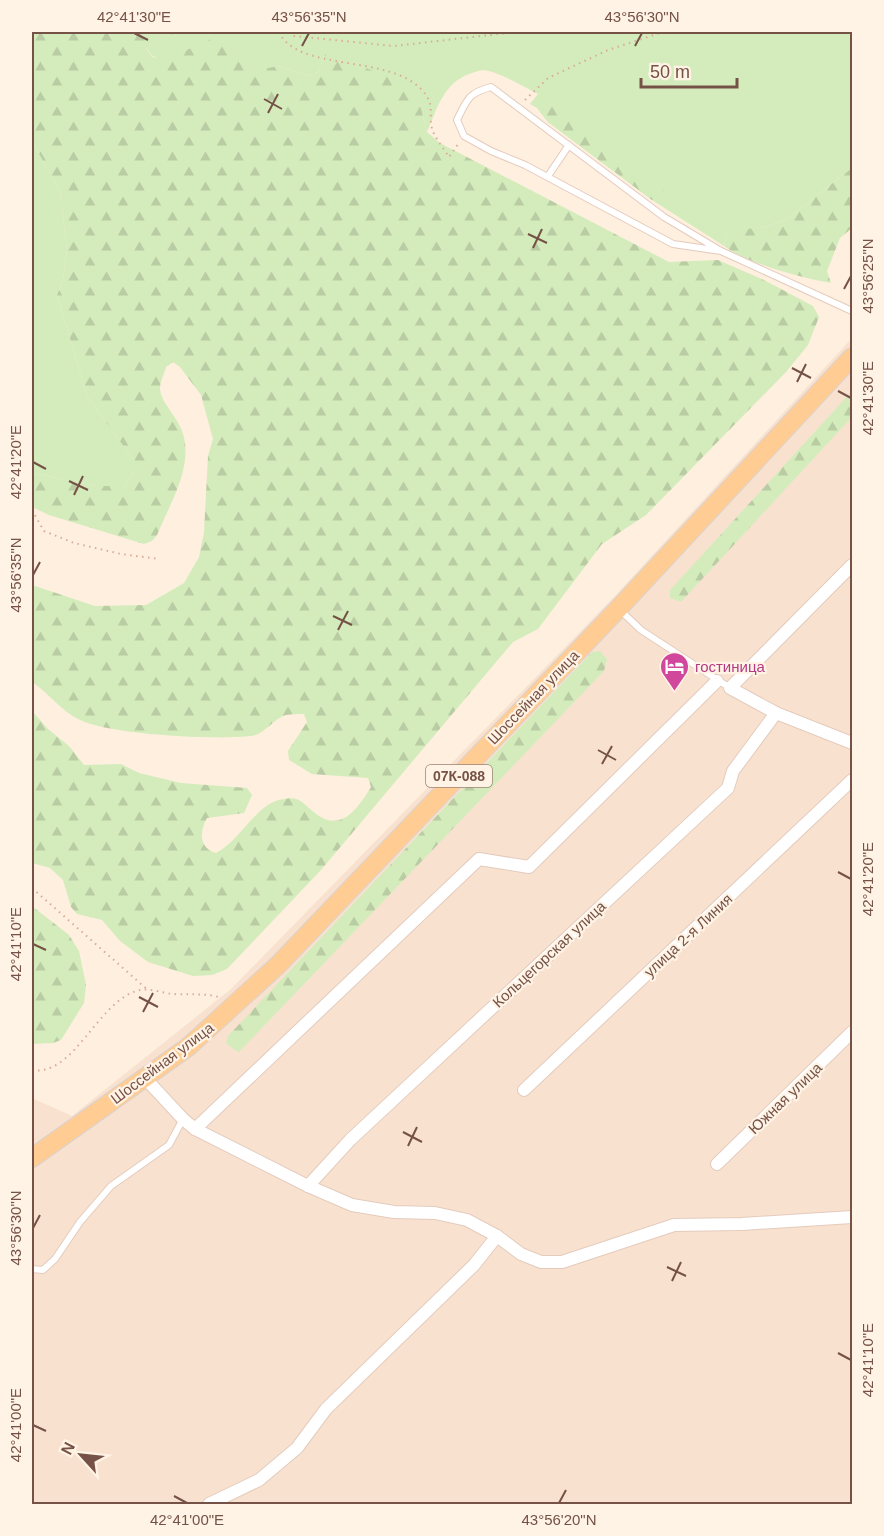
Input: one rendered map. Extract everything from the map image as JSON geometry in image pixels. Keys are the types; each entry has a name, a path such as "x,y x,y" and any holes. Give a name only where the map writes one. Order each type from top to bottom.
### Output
{"main road":[{"name":"Шоссейная улица","path":"32,1158 188,1047 278,965 618,609 852,357"}],"street":[{"path":"852,565 730,688 776,713 852,743"},
{"path":"195,1129 479,860 529,867 717,681"},
{"name":"Кольцегорская улица","path":"308,1186 350,1140 728,788 733,771 776,713"},
{"name":"улица 2-я Линия","path":"524,1090 852,780"},
{"name":"Южная улица","path":"717,1164 852,1032"},
{"path":"145,1078 195,1129 308,1186 352,1205 394,1212 435,1213 467,1220 496,1236 521,1254 541,1262 562,1263 674,1225 742,1224 852,1217"},
{"path":"209,1504 259,1480 297,1448 326,1409 474,1265 496,1236"}],"lane":[{"path":"721,250 673,244 548,176 491,151 464,135 457,120 465,103 475,92 491,87 664,217 721,250 852,311"},
{"path":"548,176 568,146"},
{"path":"618,609 641,630 730,688"},
{"path":"32,1269 43,1270 55,1259 80,1222 111,1186 169,1145 183,1119"}],"path":[{"path":"279,32 283,40 296,50 403,76 421,89 432,105 433,130 449,157 464,135"},
{"path":"289,32 294,36 394,46 516,32"},
{"path":"517,106 548,78 608,50 663,32"},
{"path":"32,495 34,497 32,508 44,531 74,543 159,559"},
{"path":"32,888 150,991"},
{"path":"32,1070 42,1072 61,1063 116,1002 141,990 175,994 206,993 223,998 233,1007"}],"shaded area":[{"path":"852,338 852,1504 32,1504 32,1098 72,1116 231,989 614,597"}],"green space":[{"path":"32,32 186,32 164,37 146,48 151,56 156,58 181,52 211,39 238,49 269,68 277,66 311,76 318,72 325,54 336,55 401,83 420,104 427,132 440,143 669,262 718,260 764,280 813,306 819,317 808,345 786,372 646,515 602,544 538,629 513,642 321,870 227,969 212,975 193,976 148,962 120,941 102,920 77,914 71,907 63,880 50,868 32,863 32,711 48,729 69,746 84,765 121,764 139,773 181,783 247,788 252,795 244,813 207,818 204,823 202,839 210,851 216,853 232,841 262,809 279,800 296,799 324,819 341,820 354,810 371,787 368,778 312,774 289,760 288,751 307,722 304,714 286,715 260,733 251,736 188,737 136,732 113,729 78,719 32,682 32,585 95,606 146,605 184,583 199,557 204,532 208,456 213,439 201,395 180,367 173,362 166,367 160,389 183,435 184,466 177,490 157,535 152,541 144,544 49,515 32,507 32,473 96,486 124,486 135,470 135,462 87,396 57,295 63,280 67,250 60,192 32,141"},
{"path":"186,32 852,32 852,168 787,219 761,228 727,234 724,246 652,200 548,122 537,108 530,104 538,94 495,73 480,70 460,78 453,84 442,98 427,132 420,104 325,54 318,72 311,76 277,66 269,69 238,49 159,59 151,55 146,47 164,36"},
{"path":"545,100 662,189 667,194 666,199 652,200 548,122 537,108"},
{"path":"32,141 60,192 67,250 63,280 57,295 87,396 135,462 135,470 124,486 96,486 32,473"},
{"path":"852,168 852,228 840,238 827,271 831,283 791,274 762,264 724,246 727,234 732,230 761,228 787,219"},
{"path":"852,391 852,417 681,602 670,598 670,590"},
{"path":"600,651 607,659 604,671 239,1052 226,1043 228,1036 592,652"},
{"path":"32,906 69,935 79,951 86,985 84,1003 61,1040 53,1043 32,1044"}],"place":[{"name":"гостиница","path":"674,692"}]}
